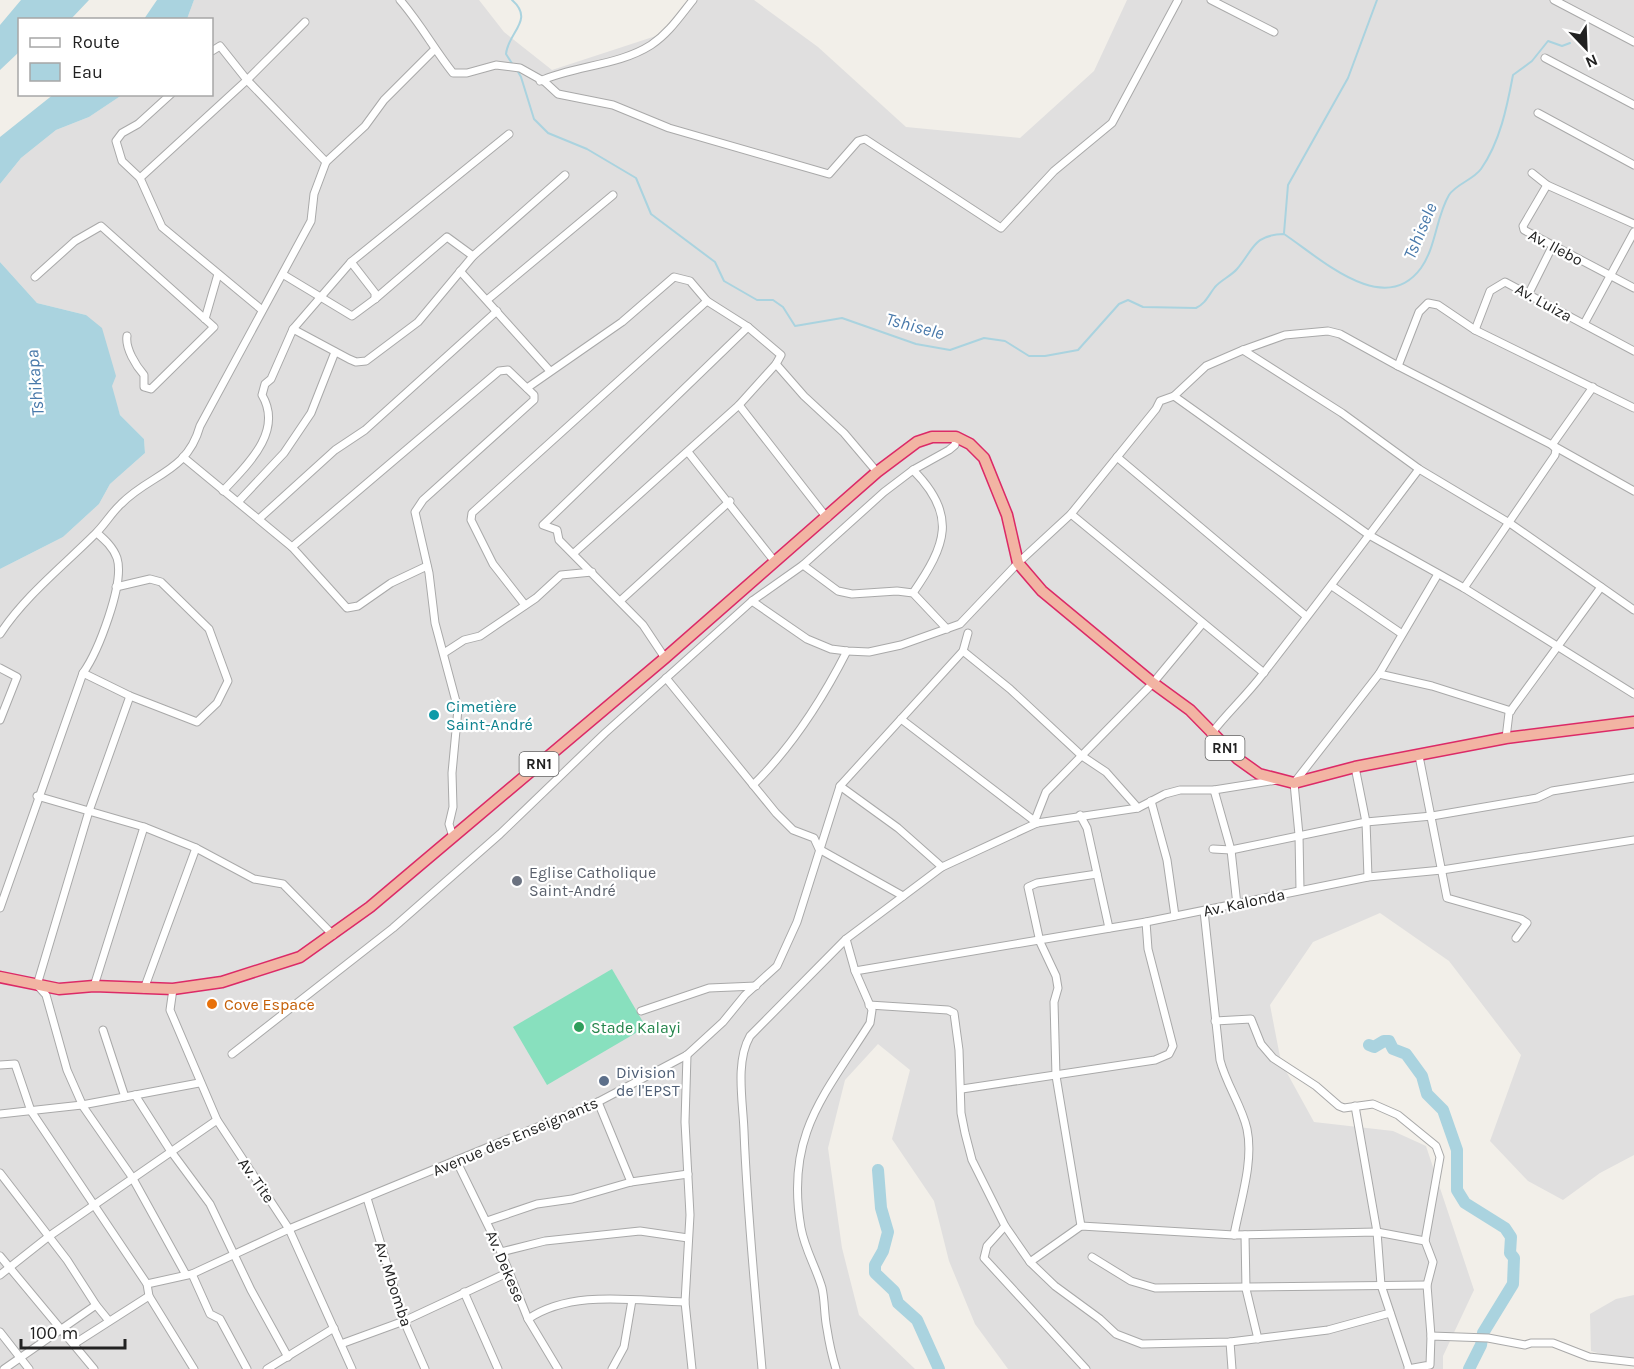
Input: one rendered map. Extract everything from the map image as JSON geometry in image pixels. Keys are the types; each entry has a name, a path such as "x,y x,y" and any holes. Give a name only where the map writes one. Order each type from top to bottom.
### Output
{"highway":[{"name":"RN1","path":"0,977 59,988 94,986 173,989 222,982 300,957 370,908 665,658 695,629 827,518 877,472 917,442 932,437 956,437 970,444 984,458 1007,515 1018,563 1042,591 1190,710 1211,734 1249,769 1294,783 1355,767 1506,738 1634,722"}],"street":[{"path":"400,0 417,19 435,50 456,74 487,66 520,68 558,94 613,105 669,128 829,174 858,141 865,139 1001,228 1054,171 1112,123 1178,0"},
{"path":"540,81 568,70 612,61 652,44 668,31 693,0"},
{"path":"1211,0 1274,32"},
{"path":"1554,0 1568,3 1634,42"},
{"path":"140,178 247,80 305,22"},
{"path":"213,50 220,46 247,80 326,162"},
{"path":"0,634 9,620 55,570 97,533 120,504 161,476 195,444 200,426 262,310 284,275 311,221 314,194 326,162 365,126 384,100 435,50"},
{"path":"1545,58 1634,105"},
{"path":"169,96 138,124 122,133 116,141 122,161 140,178 162,227 262,310"},
{"path":"1538,114 1634,165"},
{"path":"223,491 255,457 262,445 268,405 262,395 265,384 271,379 293,329 320,295 351,262 509,134"},
{"path":"1533,173 1547,185 1634,224"},
{"path":"293,329 356,362 366,361 418,322 473,256 565,175"},
{"name":"Av. Ilebo","path":"1547,185 1523,228 1634,288"},
{"path":"487,300 613,195"},
{"path":"35,277 75,241 101,226 214,327 151,390 144,387 144,375 126,343 127,336"},
{"path":"1584,324 1609,274 1634,232"},
{"path":"284,275 352,316 447,237 473,256"},
{"path":"1529,293 1553,245"},
{"path":"351,262 375,294 375,299"},
{"path":"460,271 550,371"},
{"path":"205,319 218,274"},
{"path":"527,388 622,322 674,277 690,281 707,301 748,327 780,355 776,364 739,405 574,553"},
{"name":"Av. Luiza","path":"1475,330 1490,291 1505,282 1634,351"},
{"path":"525,605 493,564 471,519 472,513 707,301"},
{"path":"1398,366 1419,312 1428,303 1438,305 1475,330 1634,408"},
{"path":"260,518 335,450 365,430 497,311"},
{"path":"665,658 648,630 559,540 558,530 543,525 748,327"},
{"path":"752,601 807,639 831,649 847,651 868,652 901,645 960,624 1018,563 1071,514 1156,409 1160,401 1174,396 1206,366 1285,335 1328,330 1340,334 1552,445 1634,491"},
{"path":"1243,350 1342,413 1419,469 1511,524 1634,610"},
{"path":"238,502 284,453 311,413 335,352"},
{"path":"776,364 804,396 844,433 877,472"},
{"path":"292,547 500,371 508,370 534,396 534,400 418,505 415,512 427,566 435,624 444,652 447,674 459,709 452,773 453,807 449,824 453,837"},
{"path":"1552,445 1593,387"},
{"path":"1174,396 1369,536 1464,588 1634,694"},
{"path":"739,405 827,518"},
{"path":"232,1054 393,928 500,834 666,678 752,601 803,565 884,492 913,470 949,450 955,445 956,437"},
{"path":"1464,588 1511,524 1555,455 1556,449 1552,445"},
{"path":"688,452 730,501 775,562"},
{"path":"183,457 223,491 260,518 292,547 351,609 392,583 427,566"},
{"path":"1117,457 1306,616"},
{"path":"1211,734 1264,673 1419,469"},
{"path":"913,470 932,489 940,508 943,534 935,558 913,593"},
{"path":"620,601 730,501"},
{"path":"1071,514 1264,673"},
{"path":"0,908 37,796 83,673 94,657 116,587 118,578 116,556 111,546 97,533"},
{"path":"803,565 838,591 852,594 897,591 913,593 947,628"},
{"path":"444,652 464,640 480,636 525,605 561,575 592,572"},
{"path":"1300,890 1299,835 1294,783 1379,674 1438,574"},
{"path":"83,673 130,696 197,723 201,722 217,703 228,681 209,629 161,582 150,579 116,587"},
{"path":"1332,586 1402,634"},
{"path":"1506,738 1511,711 1559,648 1601,587"},
{"path":"1036,821 1046,792 1154,683 1202,624"},
{"name":"Avenue des Enseignants","path":"147,1284 189,1274 290,1228 598,1102 687,1055 723,1022 777,966 797,922 840,786 963,651 968,633"},
{"path":"753,785 774,765 808,720 847,651"},
{"path":"963,651 1010,689 1082,756 1106,772 1138,808"},
{"path":"0,668 17,677 0,720"},
{"path":"1379,674 1432,686 1511,711"},
{"path":"666,678 753,785 793,830 814,838 819,849 903,896"},
{"path":"130,696 89,811 37,985 46,995 67,1070 82,1105 132,1177 210,1314 220,1319 247,1369"},
{"path":"901,719 966,771 1036,821"},
{"path":"1419,756 1447,898 1521,919 1527,923 1516,938"},
{"path":"1355,767 1366,822 1368,877"},
{"path":"1213,849 1231,850 1366,822 1432,816 1537,798 1552,791 1634,778"},
{"path":"762,1369 744,1167 744,1052 750,1036 846,939 903,896 942,867 1036,821 1138,808 1180,790 1214,790 1280,780"},
{"path":"840,786 898,828 942,867"},
{"path":"1214,790 1231,850 1238,905"},
{"path":"37,796 144,827 196,848 254,879 283,884 333,935"},
{"path":"1151,801 1167,860 1175,916"},
{"path":"1080,815 1087,828 1109,928"},
{"path":"94,986 144,827"},
{"name":"Av. Kalonda","path":"855,971 962,951 1040,942 1238,905 1368,877 1442,870 1634,840"},
{"path":"144,989 196,848"},
{"path":"1081,1226 1056,1076 1053,1002 1058,988 1056,976 1040,942 1028,887 1037,883 1097,874"},
{"path":"1204,911 1211,957 1215,1021 1223,1070 1246,1128 1248,1142 1248,1156 1234,1235"},
{"path":"962,1089 1155,1060 1171,1051 1172,1041 1148,949 1146,922"},
{"path":"836,1369 826,1329 822,1291 808,1257 801,1228 796,1185 800,1150 809,1122 821,1097 873,1015 855,971 846,939"},
{"path":"641,1011 709,988 756,986"},
{"name":"Av. Tite","path":"173,989 170,1010 217,1120 290,1228 352,1369"},
{"path":"869,1005 948,1010 954,1013 962,1089 961,1113 972,1160 1005,1226 1030,1262 1055,1286 1128,1341 1142,1344 1230,1342 1328,1330 1390,1313"},
{"path":"1215,1021 1251,1019 1261,1044 1273,1058 1316,1086 1339,1106 1366,1104 1383,1107 1398,1115 1436,1146 1440,1158 1425,1241 1433,1262 1427,1285 1431,1336 1430,1365 1409,1369 1381,1285 1377,1232 1355,1106"},
{"path":"103,1030 125,1097"},
{"path":"687,1055 686,1302 692,1369"},
{"path":"0,1065 15,1064 31,1111 147,1284 149,1296 194,1369"},
{"path":"0,1114 82,1105 200,1083"},
{"path":"135,1095 170,1150 210,1204 288,1357"},
{"path":"598,1102 631,1182"},
{"path":"0,1275 94,1204 217,1120"},
{"name":"Av. Dekese","path":"456,1160 487,1221 528,1318 558,1369"},
{"path":"0,1173 67,1260 109,1321"},
{"path":"487,1221 537,1204 572,1199 631,1182 688,1174"},
{"name":"Av. Mbomba","path":"367,1198 404,1321 425,1369"},
{"path":"1005,1226 987,1246 984,1258 1086,1369"},
{"path":"1030,1262 1081,1226 1234,1235 1377,1232 1425,1241"},
{"path":"501,1252 545,1240 640,1232 688,1238"},
{"path":"1245,1235 1246,1289 1258,1339"},
{"path":"0,1256 94,1369"},
{"path":"1092,1257 1131,1281 1155,1288 1246,1289 1427,1285"},
{"path":"341,1344 404,1321 509,1272"},
{"path":"464,1292 498,1369"},
{"path":"74,1344 149,1296"},
{"path":"528,1318 544,1308 561,1304 632,1299 686,1302"},
{"path":"612,1369 624,1347 632,1299"},
{"path":"4,1369 96,1305"},
{"path":"267,1369 334,1328"},
{"path":"0,1332 29,1369"},
{"path":"1431,1336 1488,1338 1525,1346 1531,1343 1553,1343 1588,1357 1634,1362"},
{"path":"1230,1342 1232,1369"}],"shaded area":[{"path":"194,0 479,0 504,32 552,70 662,34 689,0 754,0 818,47 906,127 1020,138 1094,71 1127,0 1634,0 1634,1155 1600,1173 1563,1200 1528,1181 1490,1141 1521,1055 1449,961 1380,913 1313,942 1270,1005 1281,1062 1314,1122 1393,1131 1426,1146 1474,1290 1443,1356 1443,1369 1008,1369 975,1324 949,1261 934,1201 892,1139 910,1070 878,1044 845,1080 828,1148 842,1248 859,1315 915,1369 0,1369 0,569 63,537 99,504 110,484 145,453 144,439 120,415 86,315 37,303 0,262 0,184 21,158 56,130 89,117 120,96 213,96 213,18 187,18"},
{"path":"1634,1295 1634,1364 1591,1351 1590,1314 1616,1299"}],"green space":[{"name":"Stade Kalayi","path":"612,969 646,1027 547,1085 513,1027"}],"water":[{"path":"21,0 89,0 72,18 18,18 18,53 0,70 0,25"},
{"path":"157,0 194,0 187,18 145,18"},
{"path":"51,96 120,96 89,117 56,130 21,158 0,184 0,137"},
{"name":"Tshikapa","path":"0,262 37,303 86,315 102,328 116,376 112,386 120,415 144,439 145,453 110,484 99,504 63,537 0,569"}],"waterway":[{"name":"Tshisele","path":"512,0 521,14 521,20 506,54 513,65"},
{"path":"1284,233 1288,185 1348,78 1377,0"},
{"name":"Tshisele","path":"517,70 534,119 548,133 587,149 636,178 651,214 715,262 724,281 757,300 773,300 783,307 795,326 842,318 916,344 950,350 984,338 1005,341 1029,356 1045,356 1078,350 1119,304 1128,300 1143,307 1196,308 1205,302 1217,285 1237,269 1255,244 1274,235 1284,234 1333,269 1371,286 1389,288 1406,282 1426,260 1449,195 1478,173 1488,159 1502,124 1513,75 1532,61 1548,41 1562,46 1570,43"},
{"path":"1369,1045 1374,1047 1384,1041 1389,1041 1393,1049 1406,1054 1422,1076 1427,1094 1443,1110 1457,1150 1457,1190 1465,1203 1505,1228 1511,1237 1510,1253 1514,1258 1513,1284 1483,1333 1481,1345 1469,1369"},
{"path":"878,1170 881,1208 888,1232 883,1251 875,1265 875,1273 894,1291 898,1303 917,1320 939,1369"}],"place":[{"name":"Cimetière Saint-André","path":"434,715"},
{"name":"Eglise Catholique Saint-André","path":"517,881"},
{"name":"Cove Espace","path":"212,1004"},
{"name":"Stade Kalayi","path":"579,1027"},
{"name":"Division de l'EPST","path":"604,1081"}]}
